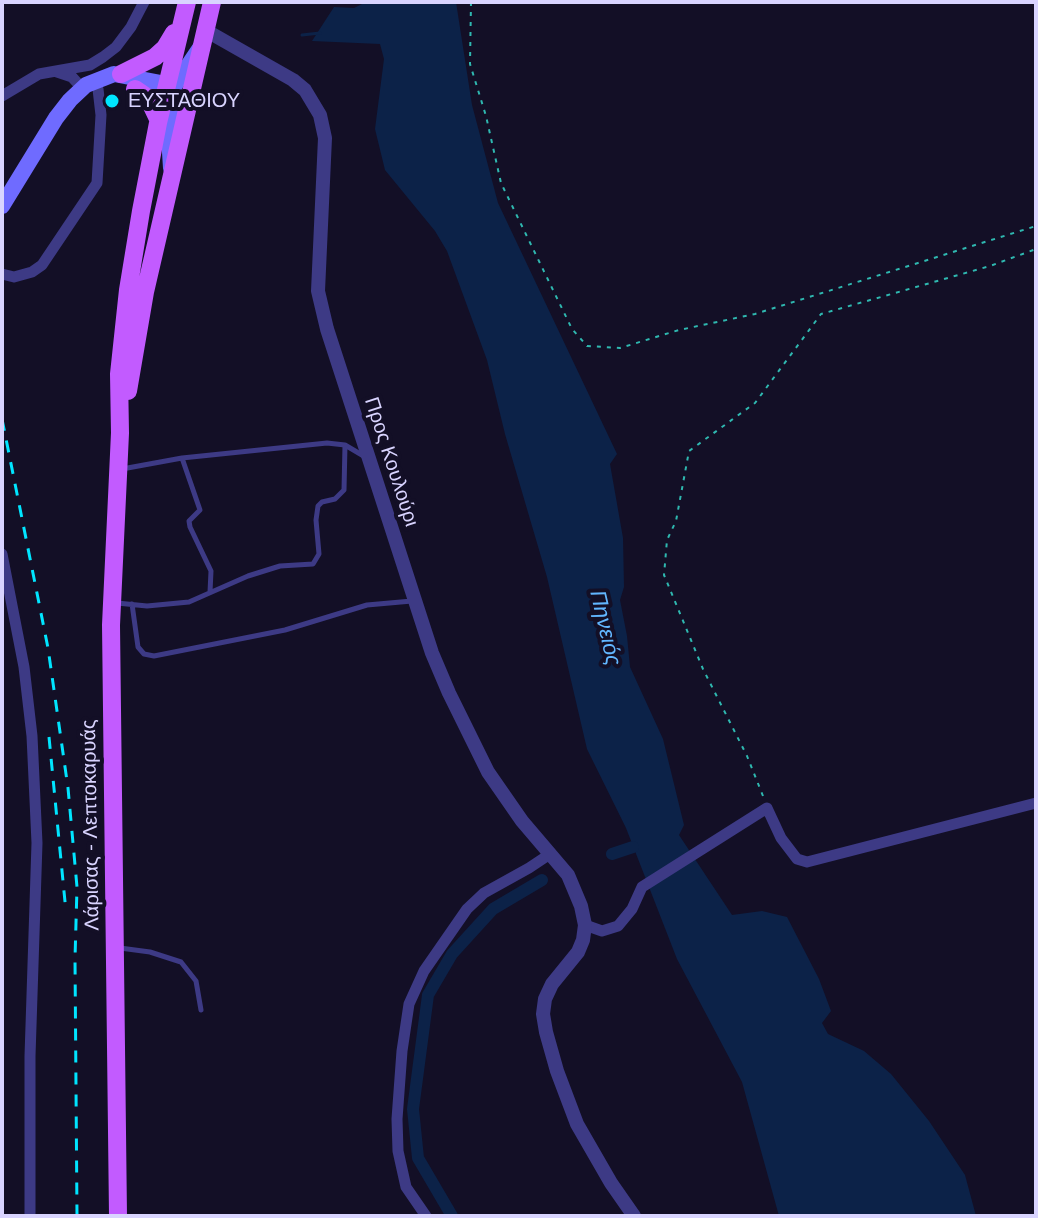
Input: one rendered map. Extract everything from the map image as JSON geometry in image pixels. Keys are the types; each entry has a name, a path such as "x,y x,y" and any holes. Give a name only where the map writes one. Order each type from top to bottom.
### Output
{"main road":[{"name":"Λάρισας - Λεπτοκαρυάς","path":"118,1216 112,602 117,470 120,433 145,292 212,2"},
{"name":"Λάρισας - Λεπτοκαρυάς","path":"120,433 119,374 125,314 158,119 184,11"},
{"path":"2,206 32,160 90,88 102,77 121,74 155,57 165,48 184,11"},
{"path":"90,88 112,85 156,93 166,91 179,80 202,39"},
{"path":"121,74 158,81 166,91 171,113 171,169"},
{"path":"135,89 148,98 158,119"}],"street":[{"path":"2,96 28,79 52,71 90,65 103,57 116,47 131,27 144,2"},
{"name":"Προς Κουλούρι","path":"202,39 293,80 305,90 320,115 325,138 318,291 368,458 443,680 488,772 522,821 572,882 585,925"},
{"path":"2,274 14,277 32,272 42,265 97,183 101,115 90,88 72,77 52,71"},
{"path":"2,554 24,667 32,736 37,843 30,1056 30,1216"},
{"path":"634,1216 577,1124 546,1032 543,1014 545,999 552,984 578,952 585,925 602,931 618,926 627,916 642,887 767,808 781,838 797,859 807,862 1036,803"},
{"path":"426,1216 406,1187 398,1151 399,1092 409,1004 424,971 467,909 484,893 550,854"}],"lane":[{"path":"117,470 182,458 312,444 345,445 368,458"},
{"path":"112,602 147,606 189,602 270,569 313,564 319,554 318,506 335,499 344,490 345,445"},
{"path":"182,458 200,510 189,521 211,571 210,592"},
{"path":"132,604 138,647 144,654 154,656 285,630 367,605 415,600"},
{"path":"115,947 150,952 181,962 196,981 201,1010"}],"path":[{"path":"471,2 470,64 501,183 572,329 587,346 620,348 679,330 755,314 1036,226"},
{"path":"767,808 747,756 703,669 664,575 667,540 676,521 689,451 755,403 821,314 990,266 1036,249"}],"water":[{"name":"Πηνειός","path":"366,2 456,2 472,105 498,203 617,454 610,464 623,538 624,587 620,600 630,667 663,739 684,825 679,835 732,915 762,911 787,917 819,979 831,1011 822,1023 828,1034 864,1051 891,1074 929,1121 965,1175 976,1216 779,1216 742,1082 677,959 626,828 587,749 547,577 487,360 447,251 435,231 385,170 375,129 384,59 380,44 312,41 334,7 354,8"}],"waterway":[{"path":"302,35 320,33"},
{"path":"612,854 633,847"},
{"path":"452,1216 418,1158 413,1109 428,995 452,954 493,909 542,880"}],"railway":[{"path":"2,419 48,648 68,788 77,887 77,1216"},
{"path":"49,737 66,912"}],"place":[{"name":"ΕΥΣΤΑΘΙΟΥ","path":"112,101"}]}
